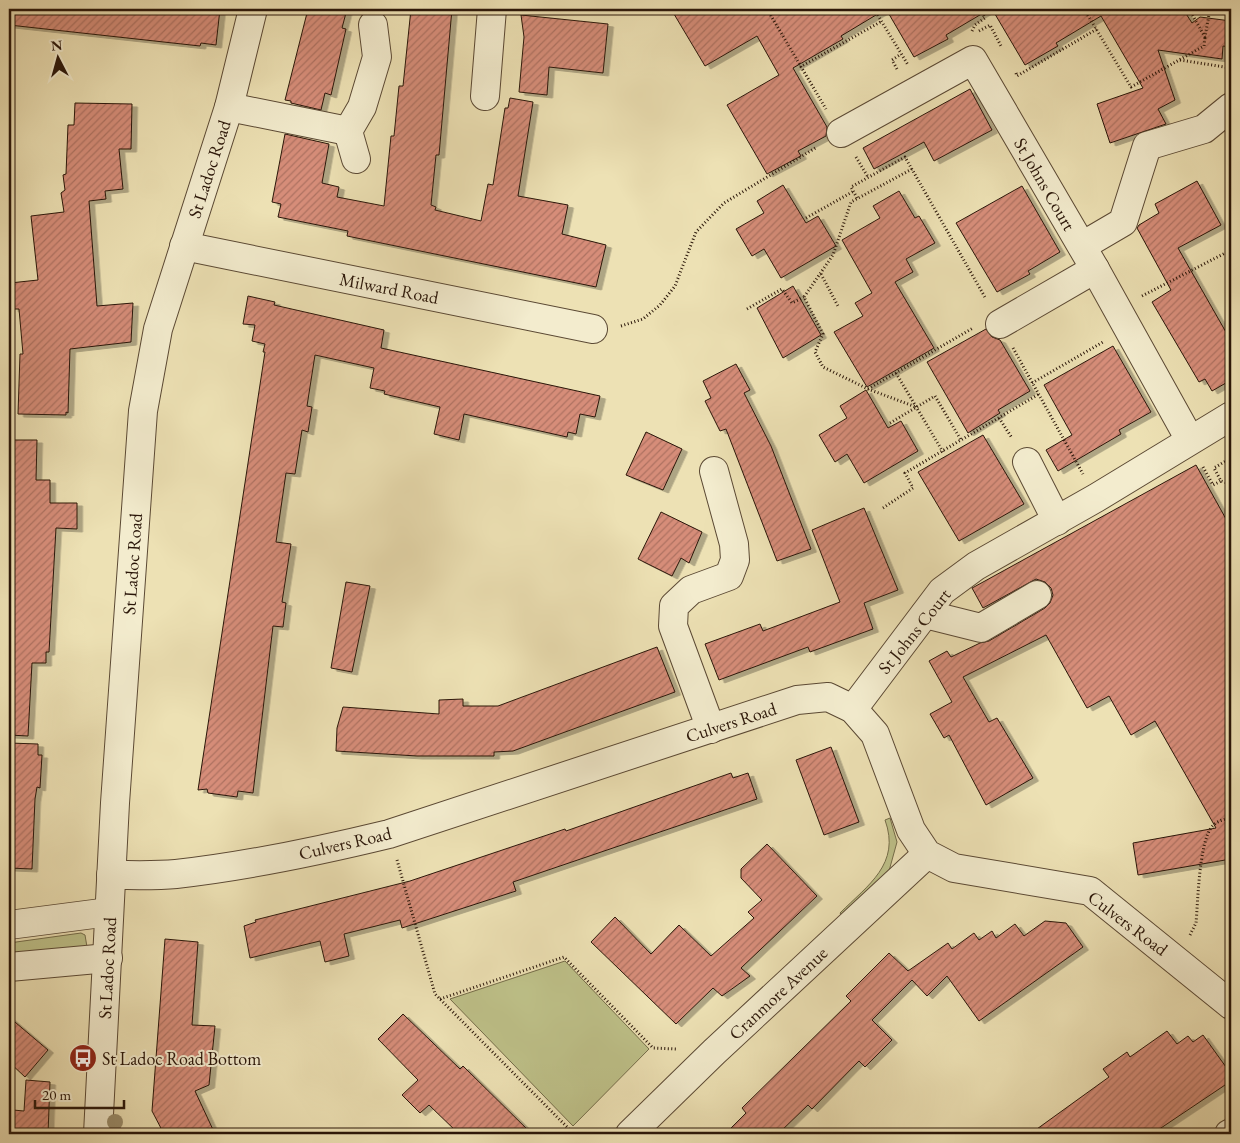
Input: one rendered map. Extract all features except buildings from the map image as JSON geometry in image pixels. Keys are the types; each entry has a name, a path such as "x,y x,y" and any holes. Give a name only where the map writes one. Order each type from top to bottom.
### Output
{"street":[{"name":"St Ladoc Road","path":"98,1134 111,875 143,411 158,329 230,107 254,9"},
{"path":"485,96 492,9"},
{"path":"356,159 348,131 362,107 377,57 373,25"},
{"name":"St Johns Court","path":"841,133 973,60 1088,257 1190,440"},
{"path":"230,107 348,131"},
{"path":"997,320 1088,257 1122,222 1147,146 1204,129 1231,107"},
{"name":"Milward Road","path":"184,246 593,329"},
{"name":"St Johns Court","path":"853,709 942,591 976,566 1057,521 1231,416"},
{"path":"1026,462 1057,521"},
{"path":"711,728 673,626 674,606 691,590 729,576 735,560 734,544 714,471"},
{"path":"924,614 981,628 1037,595"},
{"name":"Culvers Road","path":"111,875 174,874 248,864 321,851 389,834 797,700 828,698 853,709 875,734 912,830 927,854 954,868 1090,891 1231,1004"},
{"name":"Cranmore Avenue","path":"630,1134 714,1052 927,854"},
{"path":"9,925 110,912"},
{"path":"9,968 108,958"}],"path":[{"path":"767,9 802,71"},
{"path":"874,9 910,68"},
{"path":"965,35 985,18 980,9"},
{"path":"1084,9 1131,87 1204,46 1210,9"},
{"path":"1189,9 1205,37"},
{"path":"800,67 882,21"},
{"path":"980,31 990,25 1003,50"},
{"path":"1013,68 1018,76 1097,29"},
{"path":"1179,60 1231,68"},
{"path":"593,329 618,327 643,319 660,305 675,286 696,232 724,203 841,133"},
{"path":"856,157 868,177"},
{"path":"857,198 851,187 905,157 1096,498"},
{"path":"747,309 782,289 792,304 804,297 833,255 851,202 912,169"},
{"path":"806,218 854,192"},
{"path":"1032,383 1123,319 1230,251 1231,256"},
{"path":"821,274 839,308"},
{"path":"804,297 823,334 815,352 823,367 868,389 916,407"},
{"path":"868,389 997,320"},
{"path":"896,373 943,452"},
{"path":"882,508 913,488 905,473 1038,394"},
{"path":"890,423 935,396 962,440"},
{"path":"1221,481 1214,468 1231,458"},
{"path":"1210,461 1202,465 1213,485 1221,481 1231,484"},
{"path":"1178,960 1196,924 1205,845 1211,828 1222,819 1231,818"},
{"path":"389,834 435,994 574,1134"},
{"path":"440,999 564,957 653,1048 714,1052"}],"green space":[{"path":"890,818 897,842 889,871 842,916 840,913 871,883 885,861 889,849 889,835 885,820"},
{"path":"81,933 85,935 87,947 9,957 9,943"},
{"path":"565,961 649,1049 573,1126 450,999"}],"place":[{"name":"St Ladoc Road Bottom","path":"83,1058"}]}
